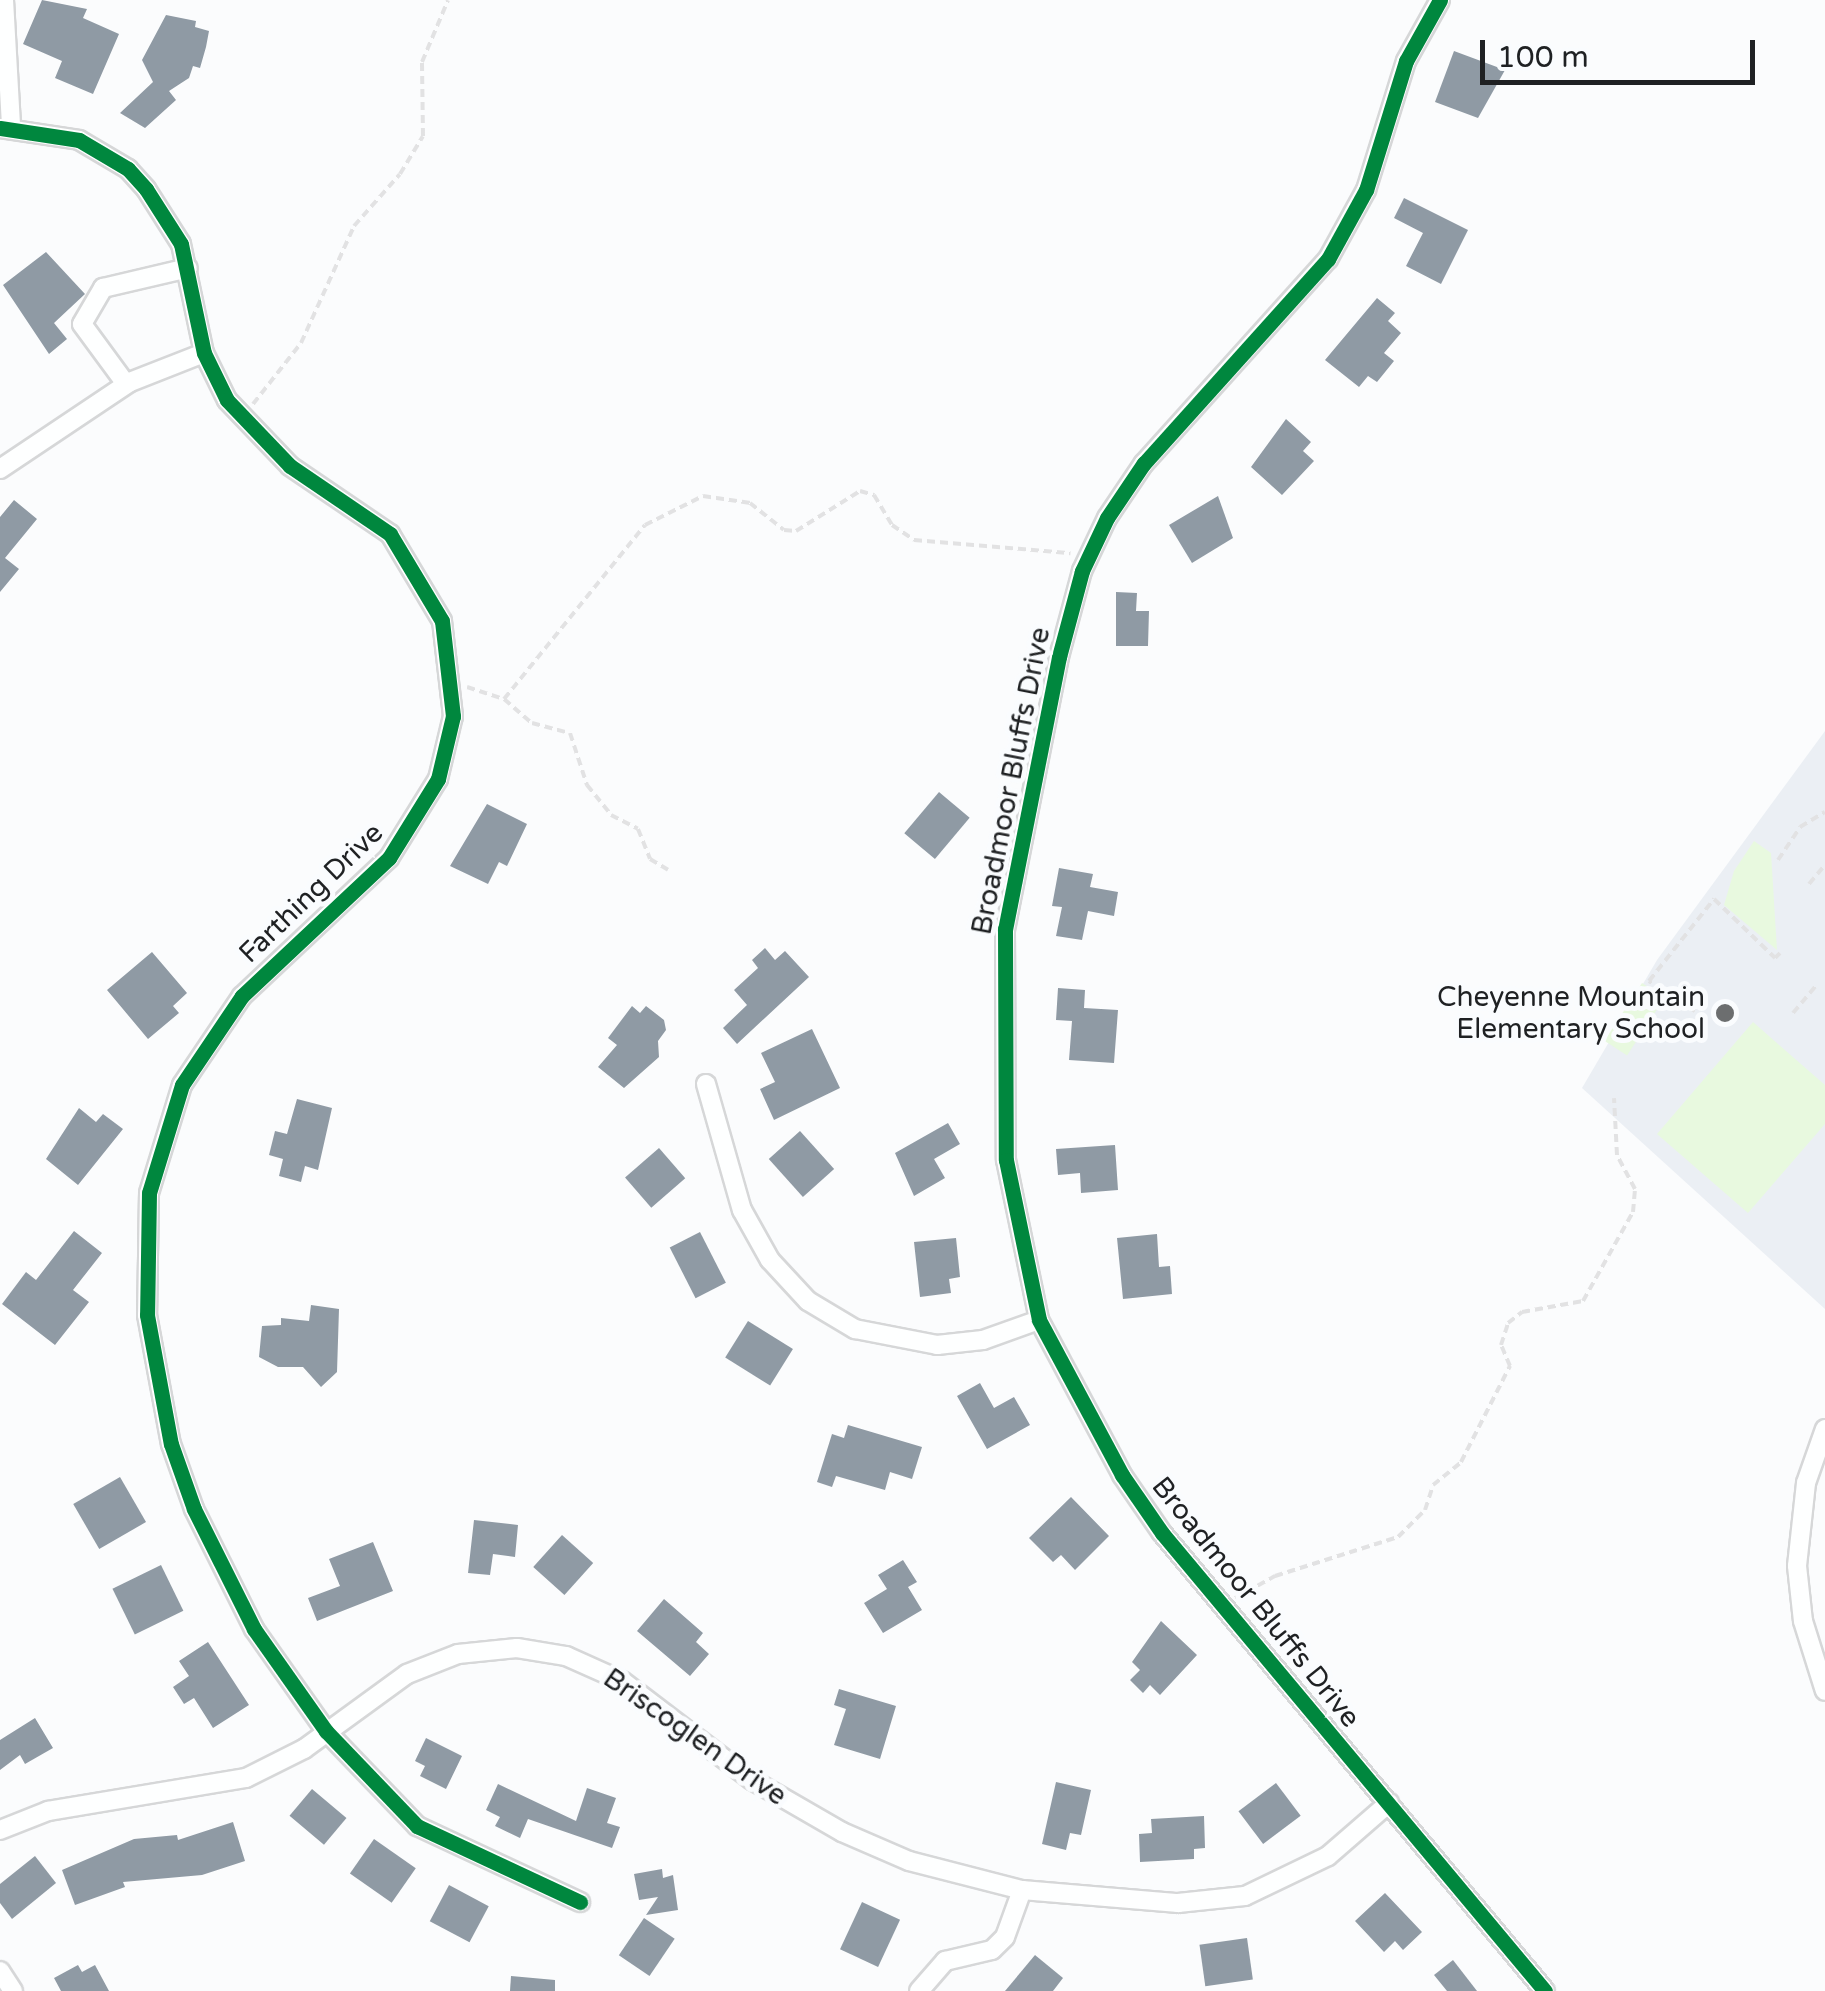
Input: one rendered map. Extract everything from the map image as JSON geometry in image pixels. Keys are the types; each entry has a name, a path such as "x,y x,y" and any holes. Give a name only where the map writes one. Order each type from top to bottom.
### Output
{"street":[{"path":"4,0 6,126"},
{"name":"Broadmoor Bluffs Drive","path":"1440,0 1406,60 1366,190 1328,259 1144,462 1089,555 1058,657 1005,929 1006,1160 1039,1320 1122,1475 1224,1607 1544,1991"},
{"name":"Farthing Drive","path":"6,126 79,140 128,169 165,214 188,268 204,353 240,419 290,466 366,514 403,549 442,621 453,682 448,747 424,810 389,858 270,966 218,1026 166,1124 149,1193 148,1316 171,1444 235,1595 326,1731 417,1826 580,1902"},
{"path":"126,384 82,324 104,288 188,268"},
{"path":"0,469 126,384 204,353"},
{"path":"706,1084 742,1210 770,1260 808,1301 855,1329 923,1344 983,1340 1039,1320"},
{"path":"1825,1430 1806,1483 1798,1566 1803,1621 1825,1691"},
{"name":"Briscoglen Drive","path":"0,1830 59,1808 220,1786 272,1767 431,1662 486,1650 542,1651 622,1681 809,1816 909,1861 1022,1890 1178,1903 1245,1896 1328,1856 1389,1803"},
{"path":"919,1991 945,1961 992,1950 1005,1937 1022,1890"},
{"path":"0,1972 13,1991"}],"path":[{"path":"240,419 286,367 344,243 423,136 422,62 448,0"},
{"path":"504,699 645,525 703,496 750,503 784,530 796,531 860,492 874,496 892,525 914,540 1089,555"},
{"path":"453,682 504,699 532,722 570,732 587,784 611,815 638,829 650,858 668,870"},
{"path":"1778,860 1800,827 1825,812"},
{"path":"1809,884 1825,865"},
{"path":"1695,1011 1649,981 1714,899 1774,958 1780,953"},
{"path":"1793,1013 1816,986"},
{"path":"1224,1607 1275,1576 1398,1538 1425,1510 1433,1485 1461,1462 1505,1378 1510,1366 1501,1345 1508,1323 1522,1312 1583,1301 1633,1212 1635,1189 1617,1154 1614,1098"}],"shaded area":[{"name":"Cheyenne Mountain Elementary School","path":"1825,731 1825,1309 1582,1088 1657,960"}],"green space":[{"path":"1754,841 1771,853 1777,950 1724,905 1734,871"},
{"path":"1642,983 1665,998 1627,1056 1604,1041"},
{"path":"1753,1022 1825,1085 1825,1124 1748,1213 1657,1134"}],"building":[{"path":"42,0 87,9 83,18 119,34 93,94 55,78 62,61 23,44"},
{"path":"166,15 196,21 195,27 209,31 200,68 193,66 189,78 169,91 176,100 145,128 120,113 153,82 142,60"},
{"path":"1454,51 1505,70 1478,118 1435,102"},
{"path":"1404,198 1468,230 1441,284 1406,266 1423,233 1394,218"},
{"path":"46,252 85,294 54,323 67,339 49,354 3,285"},
{"path":"1377,298 1395,313 1388,321 1401,333 1384,353 1394,361 1377,382 1368,376 1359,387 1325,360"},
{"path":"1286,419 1311,442 1303,451 1314,461 1282,495 1251,467"},
{"path":"1218,496 1233,538 1192,563 1169,525"},
{"path":"14,500 37,519 5,558 19,569 0,592 0,517"},
{"path":"1116,592 1137,593 1136,611 1149,611 1148,646 1116,646"},
{"path":"939,792 970,818 935,859 904,833"},
{"path":"487,804 527,824 507,866 499,862 488,884 450,866"},
{"path":"1059,868 1093,874 1090,887 1118,892 1114,916 1088,911 1082,940 1056,936 1062,907 1052,906"},
{"path":"765,948 775,960 785,951 809,977 737,1044 723,1028 747,1005 734,990 758,968 752,960"},
{"path":"152,952 187,993 173,1006 179,1013 148,1039 107,990"},
{"path":"1058,988 1085,990 1084,1008 1118,1010 1114,1063 1069,1060 1072,1021 1056,1020"},
{"path":"632,1006 640,1013 646,1006 664,1020 666,1030 658,1041 659,1057 624,1088 598,1067 617,1045 608,1038"},
{"path":"812,1029 840,1088 774,1120 760,1089 775,1082 761,1053"},
{"path":"297,1099 332,1108 318,1170 305,1166 301,1182 279,1176 283,1159 269,1155 275,1131 287,1134"},
{"path":"79,1108 96,1122 103,1114 123,1129 78,1185 46,1159"},
{"path":"948,1123 960,1144 934,1159 945,1178 914,1196 895,1153"},
{"path":"800,1131 834,1169 803,1197 769,1159"},
{"path":"1115,1145 1118,1190 1081,1193 1080,1173 1058,1175 1056,1149"},
{"path":"659,1148 685,1178 651,1208 625,1178"},
{"path":"74,1231 102,1253 73,1290 89,1302 55,1345 2,1304 26,1272 36,1280"},
{"path":"700,1232 726,1283 696,1298 670,1247"},
{"path":"1157,1234 1159,1267 1170,1266 1172,1294 1123,1299 1117,1238"},
{"path":"956,1238 960,1277 949,1279 951,1293 920,1297 914,1242"},
{"path":"311,1305 339,1309 337,1372 321,1387 303,1367 278,1367 259,1357 262,1326 281,1325 281,1318 309,1321"},
{"path":"748,1321 793,1349 770,1386 725,1357"},
{"path":"980,1383 994,1408 1014,1397 1030,1425 987,1449 957,1396"},
{"path":"848,1425 922,1447 912,1479 890,1472 885,1490 836,1476 832,1487 817,1482 832,1434 844,1438"},
{"path":"120,1477 146,1522 99,1549 73,1504"},
{"path":"1071,1497 1109,1536 1075,1570 1061,1555 1053,1562 1029,1538"},
{"path":"474,1520 518,1525 515,1557 493,1554 490,1575 468,1573"},
{"path":"562,1535 593,1563 564,1595 533,1567"},
{"path":"373,1542 393,1591 317,1621 308,1598 340,1586 329,1559"},
{"path":"903,1560 917,1582 908,1587 922,1610 883,1633 864,1603 887,1589 878,1575"},
{"path":"161,1565 183,1611 135,1635 112,1589"},
{"path":"664,1599 703,1633 696,1642 709,1654 690,1676 637,1631"},
{"path":"1161,1621 1197,1655 1160,1695 1150,1685 1143,1693 1130,1680 1140,1670 1132,1662"},
{"path":"208,1642 249,1705 213,1728 194,1698 184,1704 173,1687 189,1676 179,1661"},
{"path":"839,1689 896,1706 880,1759 834,1745 846,1709 834,1705"},
{"path":"35,1718 53,1748 25,1764 20,1755 0,1770 0,1740"},
{"path":"426,1738 462,1756 446,1789 420,1776 425,1766 415,1761"},
{"path":"1056,1782 1091,1790 1081,1835 1070,1833 1066,1850 1042,1844"},
{"path":"1276,1783 1301,1816 1263,1844 1238,1811"},
{"path":"498,1784 576,1821 587,1788 616,1798 607,1823 620,1827 612,1848 528,1819 520,1838 495,1826 500,1817 486,1810"},
{"path":"312,1789 346,1818 324,1845 290,1816"},
{"path":"1204,1816 1205,1848 1194,1849 1194,1859 1140,1862 1139,1834 1152,1833 1151,1819"},
{"path":"233,1822 245,1861 202,1875 123,1882 125,1887 75,1905 62,1870 134,1839 177,1835 178,1840"},
{"path":"374,1839 416,1868 392,1903 350,1873"},
{"path":"35,1856 56,1883 12,1919 0,1903 0,1884"},
{"path":"662,1869 663,1878 673,1875 678,1910 646,1915 658,1897 639,1900 634,1874"},
{"path":"449,1885 489,1906 469,1942 430,1921"},
{"path":"1385,1893 1422,1932 1403,1950 1395,1941 1384,1952 1355,1921"},
{"path":"862,1902 900,1920 878,1967 840,1949"},
{"path":"644,1918 675,1939 650,1976 619,1955"},
{"path":"1247,1938 1253,1980 1205,1986 1199,1945"},
{"path":"1035,1955 1063,1978 1053,1991 1005,1991"},
{"path":"1453,1960 1477,1991 1447,1991 1434,1975"},
{"path":"78,1965 82,1972 95,1965 109,1991 61,1991 54,1978"},
{"path":"511,1976 555,1980 555,1991 510,1991"}],"cycle path":[{"path":"1440,0 1406,61 1366,190 1328,259 1144,463 1107,518 1082,571 1059,657 1005,929 1006,1160 1039,1320 1122,1475 1162,1533 1545,1991"},
{"path":"0,128 79,140 128,169 146,189 181,244 204,353 227,400 290,466 390,534 442,621 453,716 438,779 389,858 242,996 182,1085 149,1193 147,1315 171,1444 194,1509 254,1629 326,1731 417,1826 580,1902"}],"place":[{"name":"Cheyenne Mountain Elementary School","path":"1725,1013"}]}
